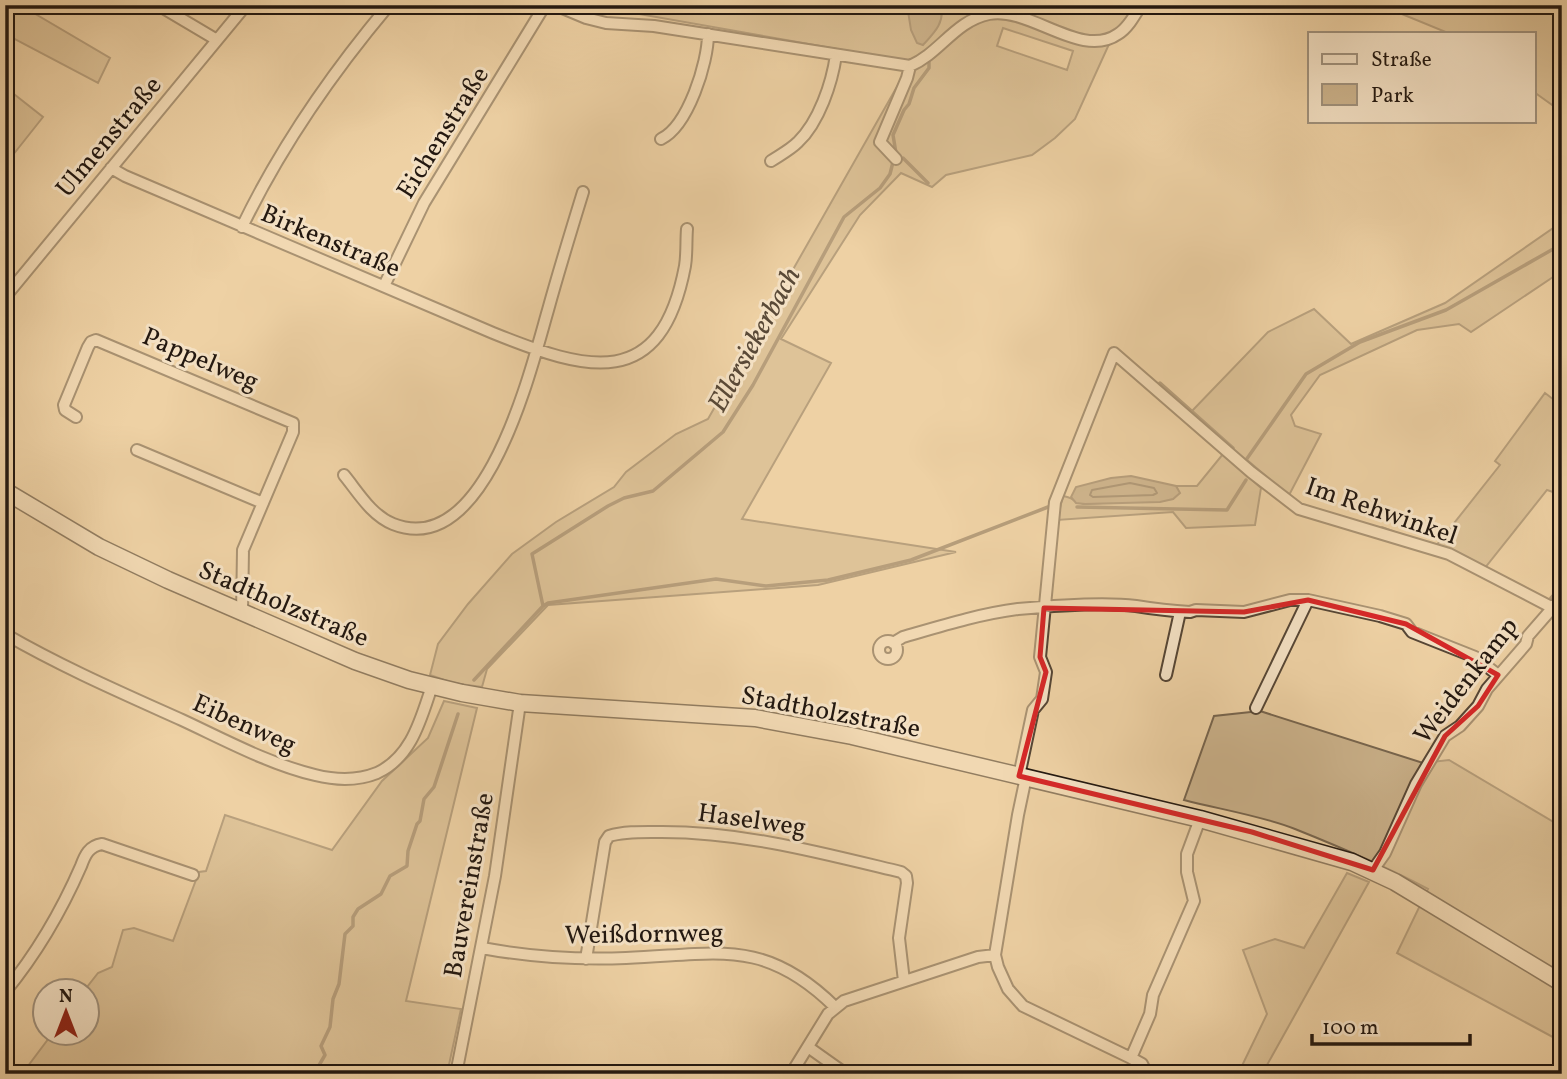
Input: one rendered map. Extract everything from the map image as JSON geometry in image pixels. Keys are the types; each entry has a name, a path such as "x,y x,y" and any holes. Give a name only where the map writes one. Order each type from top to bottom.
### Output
{"street":[{"path":"158,5 217,40"},
{"name":"Ulmenstraße","path":"5,297 246,5"},
{"path":"242,227 272,168 314,101 389,5"},
{"name":"Eichenstraße","path":"384,286 424,203 545,5"},
{"path":"555,5 606,23 654,26 910,66 919,62 954,30 974,18 992,13 1006,14 1079,39 1100,41 1110,39 1124,29 1142,5"},
{"path":"661,139 668,135 686,113 706,57 708,34"},
{"path":"771,161 800,141 812,124 836,55"},
{"path":"896,159 880,142 910,66"},
{"name":"Birkenstraße","path":"111,168 242,227 536,350 573,360 606,364 621,361 646,349 665,327 677,301 685,263 687,229"},
{"path":"344,475 375,512 394,524 422,527 443,522 462,508 496,459 520,404 583,192"},
{"name":"Pappelweg","path":"76,416 65,410 64,405 88,347 96,340 293,423 293,432 243,550 242,613"},
{"name":"Im Rehwinkel","path":"1044,608 1055,502 1114,353 1251,472 1299,509 1449,554 1553,608"},
{"path":"138,450 263,503"},
{"name":"Stadtholzstraße","path":"5,491 99,547 242,613 355,661 462,693 520,703 712,714 778,721 1200,819 1328,853 1373,870 1562,984"},
{"name":"Weidenkamp","path":"1373,870 1385,853 1416,784 1445,736 1460,726 1478,706 1487,689 1562,597"},
{"path":"894,643 903,637 984,615 1044,608 1138,606 1180,612 1244,612 1290,600 1308,600 1380,616 1406,625 1412,632 1475,657 1499,675"},
{"path":"1256,708 1308,600"},
{"path":"1044,608 1040,657 1046,672 1042,699 1032,710 995,955 1008,989 1023,1006 1142,1064 1147,1074"},
{"path":"1166,675 1180,612"},
{"name":"Eibenweg","path":"5,634 44,656 228,741 293,769 317,776 361,778 378,772 401,756 419,722 432,685"},
{"name":"Bauvereinstraße","path":"456,1074 482,948 520,703"},
{"path":"1130,1058 1150,1014 1153,995 1194,901 1187,872 1187,854 1200,819"},
{"name":"Haselweg","path":"586,959 605,842 609,836 643,832 698,833 800,848 901,872 906,876 907,883 898,938 904,981"},
{"path":"5,992 48,933 69,895 86,854 94,845 102,844 193,875"},
{"name":"Weißdornweg","path":"482,948 546,957 586,959 704,952 743,955 787,970 821,993 835,1007"},
{"path":"791,1074 835,1007 856,996 978,957 995,955"},
{"path":"808,1047 846,1074"}],"highlighted area":[{"path":"1308,600 1406,624 1498,675 1478,706 1445,736 1373,870 1252,832 1019,776 1046,672 1040,657 1044,608 1244,612"}],"green space":[{"path":"5,5 20,5 110,58 98,83 5,34"},
{"path":"606,5 1135,5 1110,42 1075,119 1055,138 1032,155 946,175 932,187 901,173 860,215 781,339 831,363 742,519 956,552 818,585 548,605 487,669 482,687 453,683 430,675 438,644 468,604 512,554 556,522 614,487 626,472 676,434 708,419 911,62 628,12","holes":["1003,28 1073,51 1067,70 997,46"]},
{"path":"1380,5 1562,5 1562,112 1536,93 1536,32 1446,32"},
{"path":"5,87 43,117 5,165"},
{"path":"1562,222 1562,271 1471,332 1459,324 1417,330 1320,375 1291,415 1295,426 1321,434 1287,499 1265,482 1191,412 1268,332 1314,309 1351,344 1445,303"},
{"path":"1545,393 1562,406 1562,495 1547,490 1484,569 1436,546 1500,465 1495,461"},
{"path":"1223,454 1261,488 1255,525 1186,528 1173,512 1057,520 1063,496 1085,504 1173,499 1179,493 1176,486 1197,486"},
{"path":"444,701 477,708 406,1001 461,1009 447,1074 398,1065 395,1074 22,1074 42,1048 102,1048 102,978 94,978 98,973 112,967 123,930 134,928 173,941 199,872 206,871 225,815 332,850 382,781 428,738"},
{"path":"1260,711 1423,763 1449,760 1562,827 1562,1042 1397,953 1428,889 1362,857 1282,824 1184,800 1214,716"},
{"path":"1347,873 1369,882 1262,1074 1238,1074 1267,1014 1243,950 1275,939 1304,948"}],"water":[{"path":"907,5 941,5 940,22 923,45 917,43 911,30"},
{"path":"1131,476 1176,486 1180,493 1173,499 1160,502 1085,504 1076,503 1071,497 1076,487"}],"waterway":[{"name":"Ellersiekerbach","path":"896,153 893,135 914,88 929,68 929,60"},
{"path":"903,158 928,183"},
{"name":"Ellersiekerbach","path":"474,680 543,606 532,554 608,506 624,498 653,491 723,432 753,385 844,217 880,188 890,174 893,162"},
{"path":"1266,477 1246,460 1306,374 1360,342 1446,310 1562,244"},
{"path":"1160,383 1233,448"},
{"path":"1077,507 1227,510 1246,480"},
{"path":"543,606 548,603 716,579 766,586 828,580 911,560 1048,507"},
{"path":"1382,528 1393,532"},
{"path":"1551,598 1562,586"},
{"name":"Ellersiekerbach","path":"314,1074 325,1055 321,1046 330,1027 345,934 353,926 353,917 358,909 381,894 390,876 407,866 408,851 420,821 424,799 434,787 458,714"}]}
